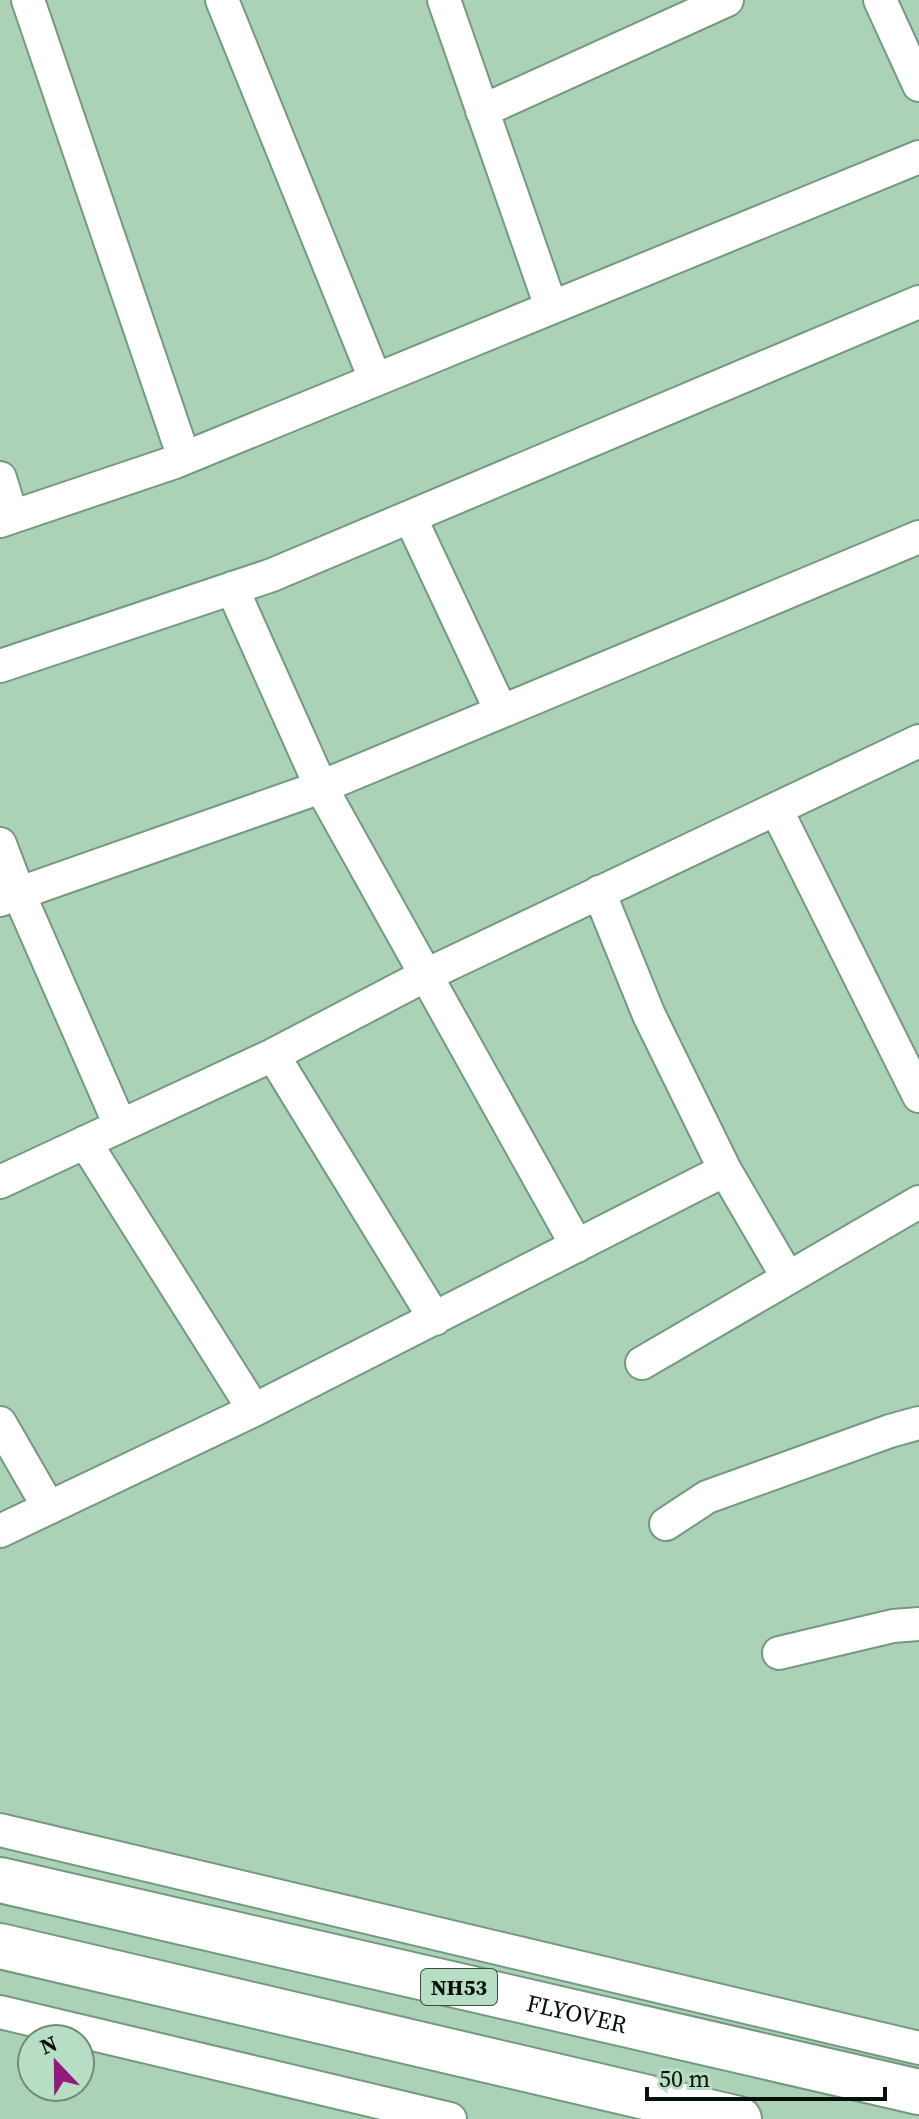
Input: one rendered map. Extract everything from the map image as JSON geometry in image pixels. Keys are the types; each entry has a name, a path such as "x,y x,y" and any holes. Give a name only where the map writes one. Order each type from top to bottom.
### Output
{"highway":[{"name":"FLYOVER","path":"0,1880 919,2092"},
{"path":"0,1946 739,2119"}],"street":[{"path":"28,0 184,458"},
{"path":"222,0 375,379"},
{"path":"444,0 551,307"},
{"path":"482,111 727,0"},
{"path":"880,0 919,85"},
{"path":"0,478 6,519 184,458 919,157"},
{"path":"0,666 272,575 919,302"},
{"path":"410,517 501,711"},
{"path":"10,897 321,787 919,537"},
{"path":"232,588 321,787 577,1246"},
{"path":"0,1182 273,1055 424,976 919,741"},
{"path":"776,809 919,1096"},
{"path":"0,844 10,897 120,1125"},
{"path":"599,892 649,1015 725,1170 788,1278"},
{"path":"273,1055 435,1319"},
{"path":"85,1142 254,1410"},
{"path":"0,1531 254,1410 725,1170"},
{"path":"642,1363 919,1202"},
{"path":"0,1423 49,1508"},
{"path":"666,1524 707,1497 919,1423"},
{"path":"779,1653 893,1626 919,1624"},
{"path":"0,1830 919,2048"},
{"path":"0,2012 450,2119"}]}
